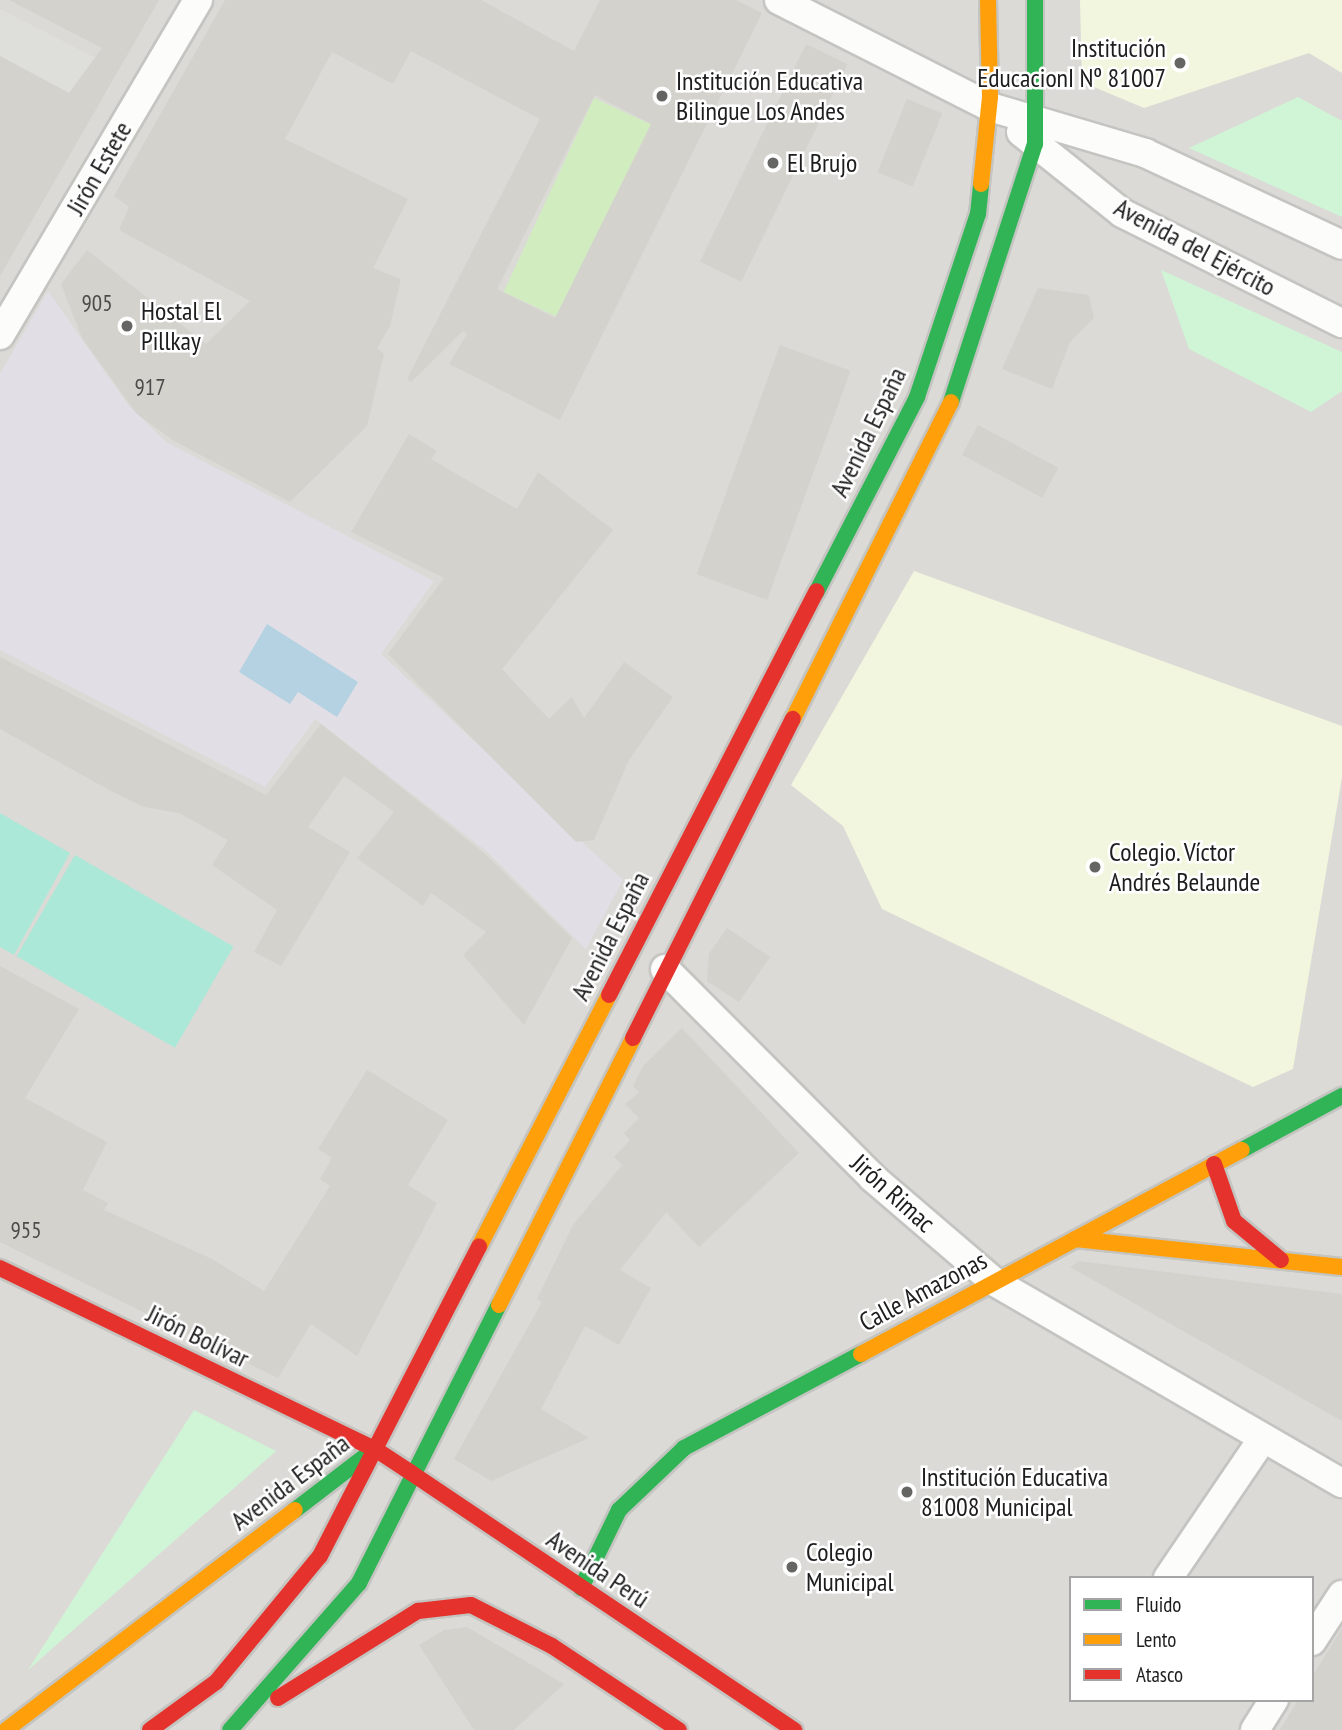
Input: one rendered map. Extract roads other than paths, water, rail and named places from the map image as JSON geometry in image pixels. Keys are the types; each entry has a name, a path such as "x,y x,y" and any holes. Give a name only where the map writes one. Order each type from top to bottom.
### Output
{"main road":[{"name":"Avenida España","path":"6,1730 375,1449 917,397 978,214 990,107 988,0"},
{"path":"245,1720 359,1583 410,1472 955,395 1037,133 1035,0"},
{"name":"Calle Amazonas","path":"581,1588 619,1510 684,1448 1342,1096"},
{"path":"1214,1164 1234,1221 1280,1260"},
{"path":"1075,1239 1342,1267"},
{"name":"Jirón Bolívar","path":"0,1268 375,1449"},
{"path":"150,1730 216,1682 320,1556 375,1449"},
{"name":"Avenida Perú","path":"375,1449 794,1730"},
{"path":"230,1730 418,1611 471,1605 552,1646 679,1730"}],"street":[{"name":"Jirón Estete","path":"0,335 198,0"},
{"name":"Avenida del Ejército","path":"779,0 1037,133 1122,213 1342,323"},
{"name":"Avenida del Ejército","path":"1037,133 1145,153 1342,245"},
{"name":"Jirón Rimac","path":"665,969 873,1178 993,1281 1342,1483"},
{"path":"1169,1576 1263,1438"},
{"path":"1314,1638 1342,1595"},
{"path":"1255,1730 1273,1702"}],"water":[{"path":"267,624 358,682 337,717 298,692 290,704 239,672"}],"place":[{"name":"Institución EducacionI Nº 81007","path":"1180,63"},
{"name":"Institución Educativa Bilingue Los Andes","path":"662,96"},
{"name":"El Brujo","path":"773,163"},
{"name":"Hostal El Pillkay","path":"127,326"},
{"name":"Colegio. Víctor Andrés Belaunde","path":"1095,867"},
{"name":"Institución Educativa 81008 Municipal","path":"907,1492"},
{"name":"Colegio Municipal","path":"792,1567"}]}
